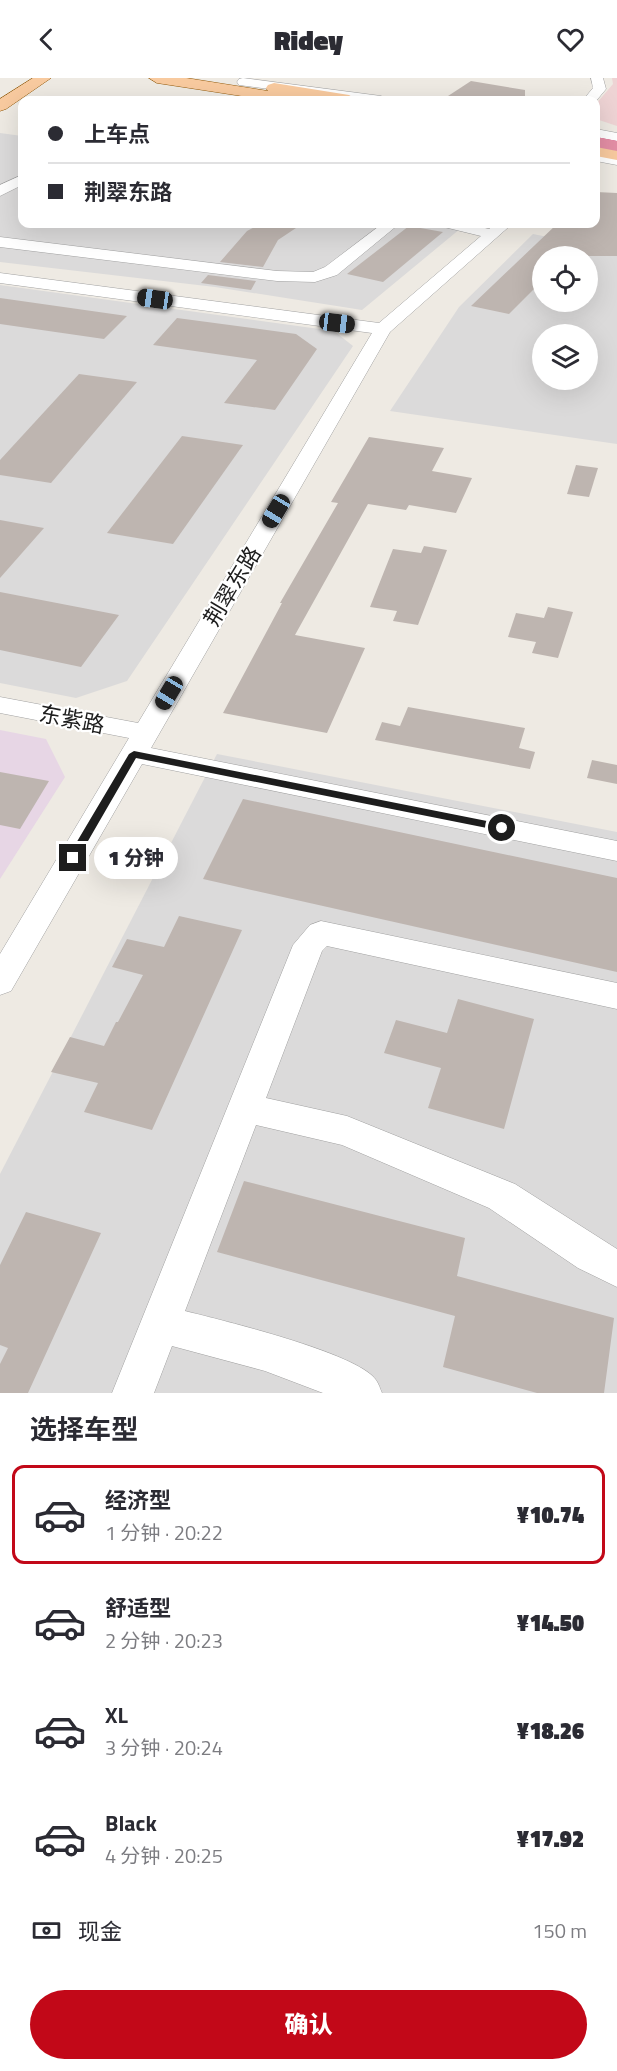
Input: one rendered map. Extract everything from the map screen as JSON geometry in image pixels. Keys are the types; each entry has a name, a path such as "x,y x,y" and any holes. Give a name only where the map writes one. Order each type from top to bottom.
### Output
{"main road":[{"path":"0,93 22,78"},
{"path":"0,106 42,78"},
{"path":"157,78 220,84 276,96"},
{"path":"220,84 243,82 325,96"},
{"path":"600,148 617,150"}],"street":[{"path":"593,96 600,89 597,78"},
{"path":"243,82 350,96"},
{"path":"220,84 252,96"},
{"path":"600,134 617,137"},
{"path":"600,158 617,161"},
{"path":"0,191 18,181"},
{"path":"0,242 277,276 315,277 331,271 386,228"},
{"name":"荆翠东路","path":"0,982 383,329 498,229"},
{"path":"86,290 126,256"},
{"path":"0,278 383,329"},
{"name":"东紫路","path":"0,705 139,744 617,851"},
{"path":"132,1393 309,945 321,933 617,996"},
{"path":"245,1108 347,1131 502,1196 592,1256 617,1269"},
{"path":"160,1324 289,1360 347,1383 361,1393"}],"shaded area":[{"path":"612,78 617,78 617,126 600,120 600,99 613,84"},
{"path":"0,133 18,135 18,228 461,228 362,310 215,287 0,262"},
{"path":"533,234 592,246 532,246 532,312 598,312 598,247 617,247 617,444 390,411 459,307"},
{"path":"0,285 334,331 353,346 127,681 76,698 0,683"},
{"path":"0,730 46,739 65,777 0,879"},
{"path":"217,754 617,832 617,1393 0,1393 0,1174"}],"building":[{"path":"471,81 525,90 525,96 448,96"},
{"path":"600,192 617,193 617,256 598,256 598,246 534,246 553,228 600,228"},
{"path":"253,228 296,228 278,240 263,267 220,262 247,231"},
{"path":"406,228 443,232 383,282 347,274"},
{"path":"532,248 532,291 509,314 471,306"},
{"path":"208,275 256,281 251,290 201,283"},
{"path":"0,298 127,316 104,339 0,324"},
{"path":"177,318 296,334 317,349 275,410 224,403 257,360 153,345"},
{"path":"79,374 137,382 51,483 0,475 0,460"},
{"path":"182,436 243,445 173,544 107,533"},
{"path":"369,437 444,448 432,471 472,478 456,513 409,505 406,510 368,504 295,635 365,648 327,733 223,713 282,603 280,603 338,503 331,502"},
{"path":"576,465 598,468 589,497 567,494"},
{"path":"0,520 44,528 0,578"},
{"path":"424,546 447,550 418,625 393,621 397,611 370,607 393,549 421,553"},
{"path":"0,592 119,615 81,667 0,650"},
{"path":"548,607 573,612 558,658 532,653 536,642 508,637 516,613 544,618"},
{"path":"408,707 525,728 519,748 535,752 530,769 375,740 382,722 400,726"},
{"path":"592,760 617,765 617,784 587,778"},
{"path":"0,772 49,781 20,829 0,825"},
{"path":"243,799 617,878 617,972 203,879"},
{"path":"179,916 242,930 152,1130 84,1112 98,1083 51,1072 70,1037 104,1046 118,1022 143,975 112,967 127,939 164,947"},
{"path":"458,999 534,1019 504,1129 428,1108 441,1068 384,1053 396,1020 447,1033"},
{"path":"244,1181 465,1238 457,1276 614,1318 604,1393 537,1393 443,1367 455,1316 217,1252"},
{"path":"26,1212 101,1233 28,1393 0,1393 0,1364 8,1348 0,1345 0,1265"}],"route":[{"path":"73,858 134,754 502,828"}]}
